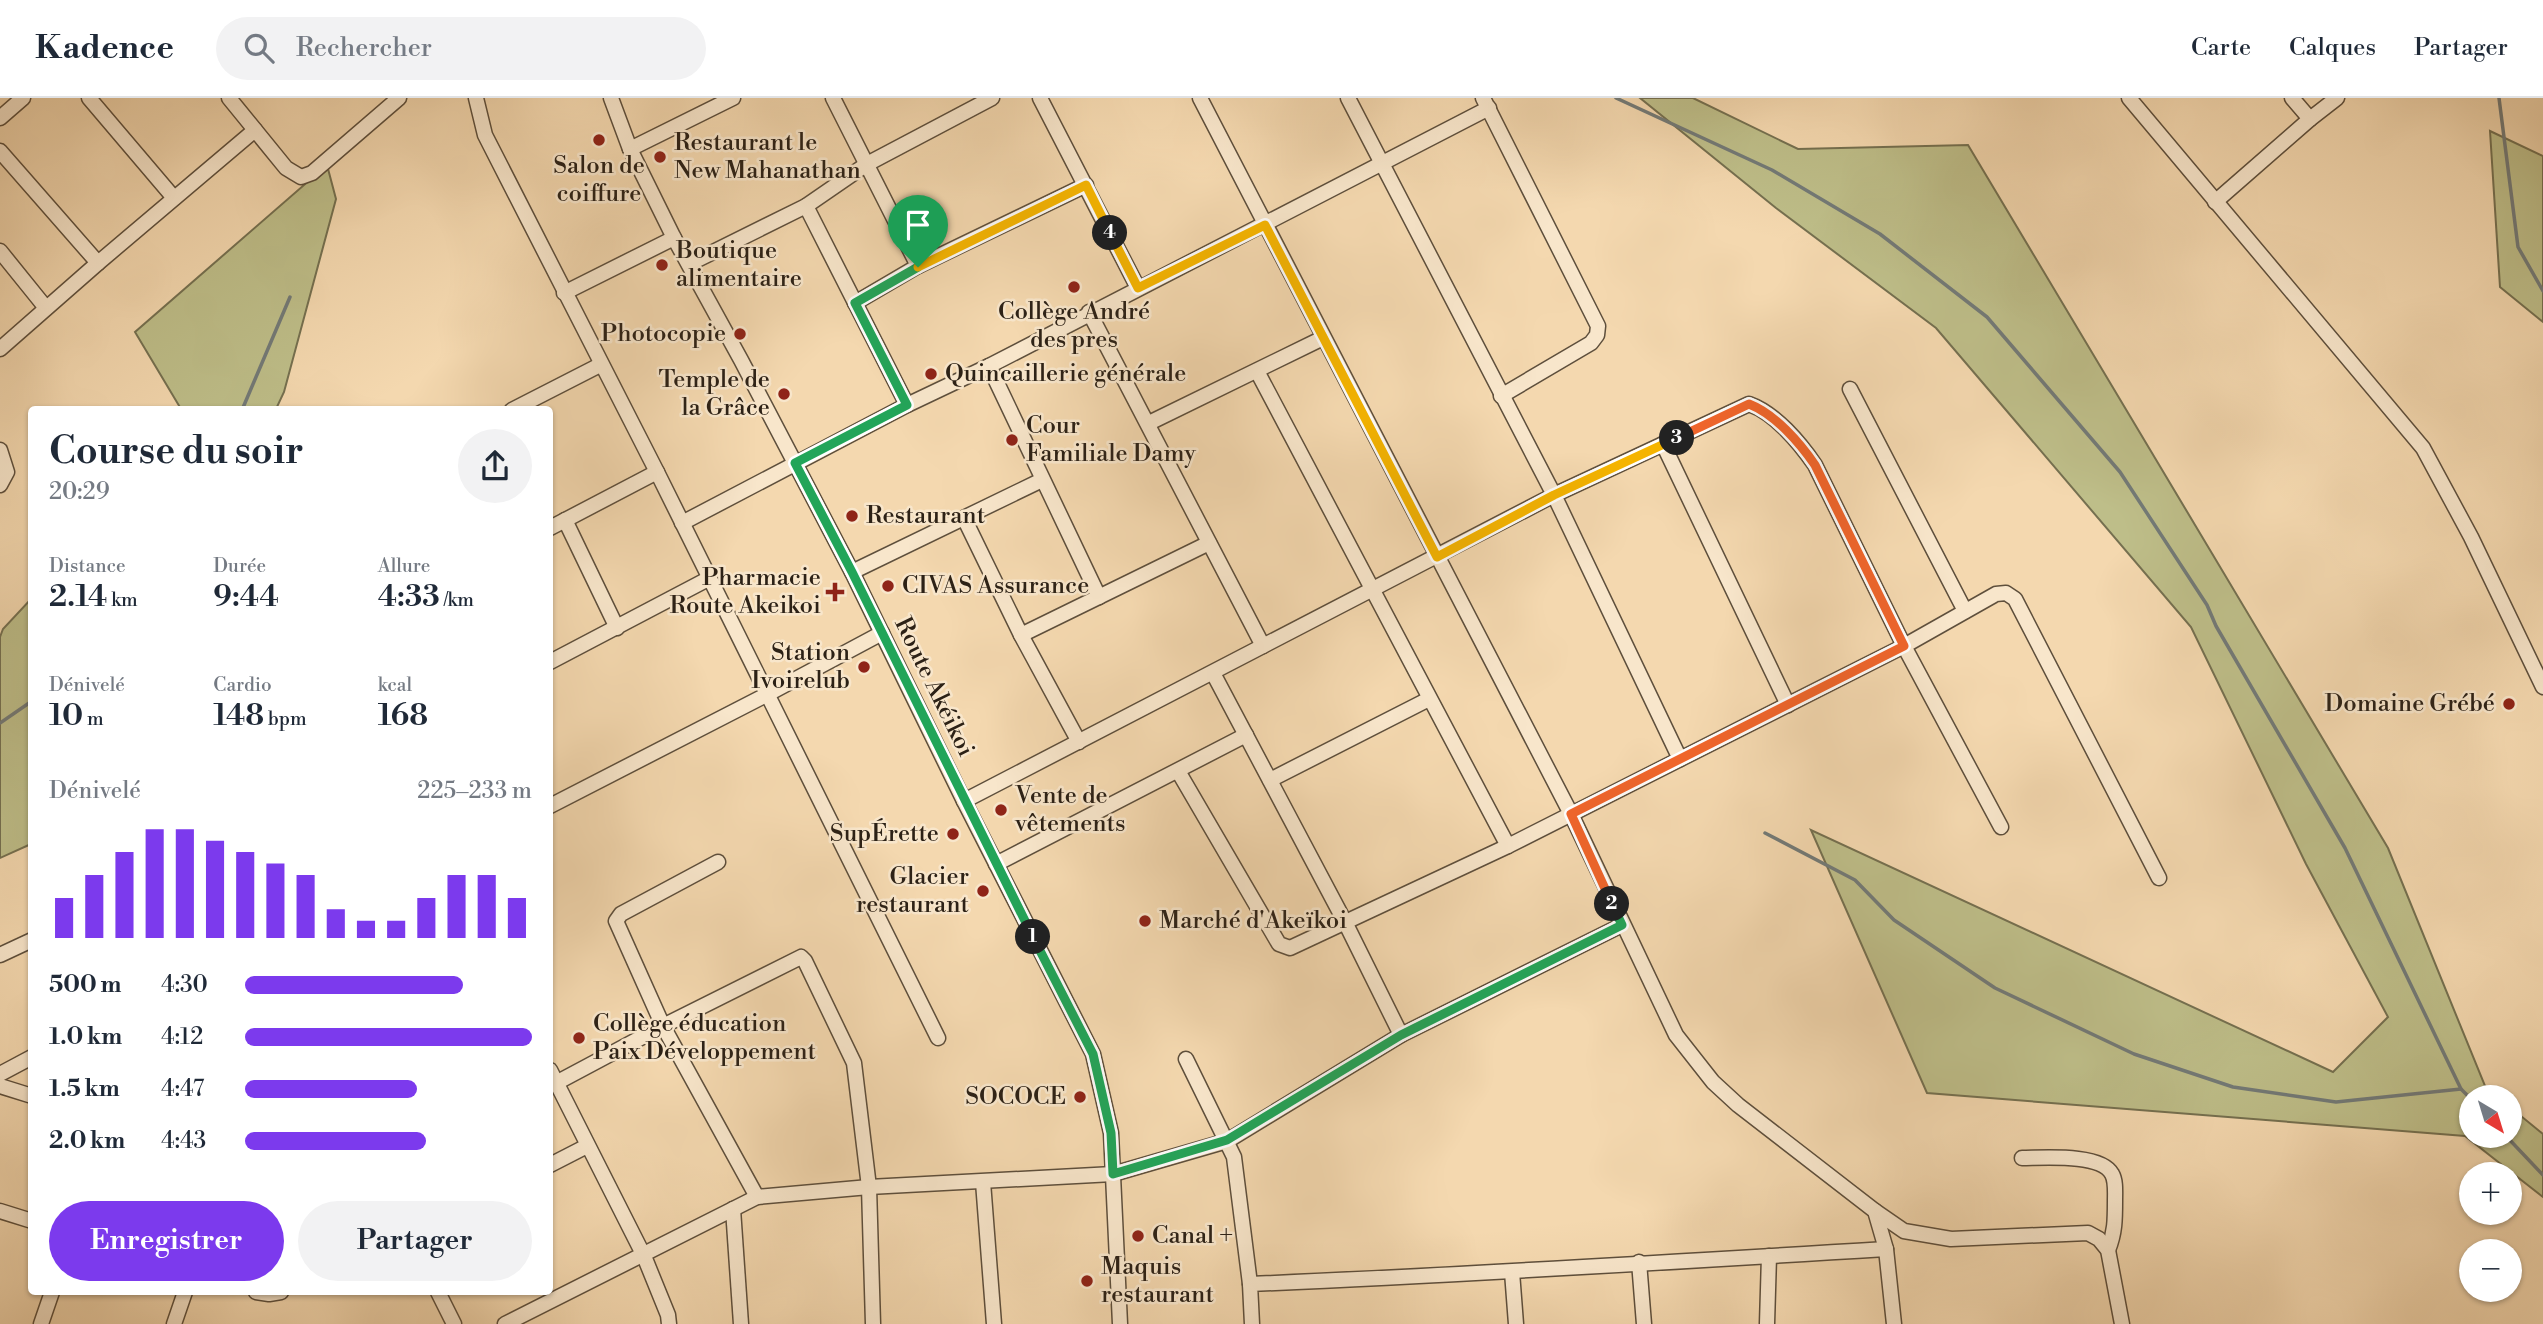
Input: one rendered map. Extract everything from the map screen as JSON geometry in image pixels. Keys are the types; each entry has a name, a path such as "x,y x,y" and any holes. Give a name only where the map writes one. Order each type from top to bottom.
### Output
{"street":[{"path":"0,117 23,98"},
{"path":"89,98 174,198"},
{"path":"229,98 286,168 297,176 305,177 399,98"},
{"path":"476,98 485,135 600,365 657,471 708,579 938,1038"},
{"name":"Route Akéikoi","path":"611,98 630,149 674,237 852,572 964,801 1093,1054 1111,1133 1120,1324"},
{"path":"630,149 733,98"},
{"path":"833,98 918,267"},
{"path":"689,264 806,206 867,164 992,98"},
{"path":"1040,98 1138,288"},
{"path":"1200,98 1571,814 1676,1035 1713,1082 1738,1105 1904,1231 1951,1239 2088,1233 2099,1239 2108,1250 2122,1324"},
{"path":"1348,98 1554,495 1680,759"},
{"path":"2291,98 2310,120"},
{"path":"2216,202 2337,98"},
{"path":"2136,101 2216,202 2423,448 2471,537 2543,687"},
{"path":"682,523 907,405 1265,225 1486,103 1598,326 1597,335 1591,342 1501,396"},
{"path":"0,348 255,130"},
{"path":"0,150 98,263"},
{"path":"855,303 918,267 1086,185"},
{"path":"806,206 907,405"},
{"path":"564,293 674,237"},
{"path":"0,251 46,308"},
{"path":"1089,312 1263,646"},
{"path":"1149,423 1323,338"},
{"path":"520,406 600,365"},
{"path":"989,366 1099,597"},
{"path":"1257,371 1508,846"},
{"path":"1850,389 1965,611"},
{"path":"964,801 1554,495 1749,404 1766,414 1804,449 1815,465 1904,646 2001,827"},
{"path":"1663,444 1788,705"},
{"path":"0,450 7,472 0,485"},
{"path":"553,526 657,471"},
{"path":"852,572 1042,480"},
{"path":"964,518 1021,635 1079,742"},
{"path":"565,520 617,628"},
{"path":"1021,635 1209,543"},
{"path":"553,660 708,579"},
{"path":"1178,771 1279,944 1290,948 1508,846 1904,646 1996,594 2006,593 2015,599 2160,878"},
{"path":"553,804 882,633"},
{"path":"1213,673 1346,924 1401,1035"},
{"path":"1270,780 1429,699"},
{"path":"996,864 1246,736"},
{"path":"718,862 616,921 663,1026 757,1197"},
{"path":"505,1324 757,1197 869,1187 1113,1174 1227,1140 1401,1035 1622,925"},
{"path":"0,955 28,942"},
{"path":"669,1324 668,1315 644,1255 553,1077 801,957 851,1054 869,1187 873,1324"},
{"path":"0,1074 28,1059"},
{"path":"1185,1059 1234,1157 1250,1284 1252,1324"},
{"path":"0,1086 28,1095"},
{"path":"553,1163 587,1146"},
{"path":"2022,1158 2087,1159 2107,1168 2115,1185 2115,1233 2108,1250"},
{"path":"983,1182 993,1324"},
{"path":"733,1209 741,1324"},
{"path":"0,1211 28,1220"},
{"path":"1875,1211 1886,1249 1894,1324"},
{"path":"1250,1284 1512,1272 1639,1262 1886,1249"},
{"path":"1768,1324 1769,1256"},
{"path":"1639,1262 1644,1324"},
{"path":"1512,1272 1516,1324"},
{"path":"41,1324 51,1295"},
{"path":"174,1324 184,1295"},
{"path":"440,1295 454,1324"}],"green space":[{"path":"1640,98 1693,98 1798,149 1968,145 2388,848 2485,1085 2459,1085 2459,1136 1927,1093 1811,830 2333,1072 2388,1017 2306,864 2191,627 1936,328 1776,208"},
{"path":"2490,131 2543,156 2543,322 2500,287"},
{"path":"327,165 336,199 284,392 277,406 179,406 135,332"},
{"path":"28,602 28,845 0,858 0,637 3,629"},
{"path":"2522,1117 2543,1134 2543,1197 2522,1181 2522,1162 2498,1162 2480,1148 2522,1148"}],"waterway":[{"path":"1616,98 1772,170 1880,234 1987,317 2120,472 2207,605 2216,626 2345,848 2459,1085"},
{"path":"2499,98 2518,247 2543,291"},
{"path":"244,406 290,297"},
{"path":"0,723 28,704"},
{"path":"1765,833 1855,880 1894,920 1995,988 2134,1054 2233,1087 2336,1102 2459,1089"},
{"path":"2517,1148 2543,1175"}],"place":[{"name":"Salon de coiffure","path":"599,140"},
{"name":"Restaurant le New Mahanathan","path":"660,157"},
{"name":"Boutique alimentaire","path":"662,265"},
{"name":"Collège André des pres","path":"1074,287"},
{"name":"Photocopie","path":"740,334"},
{"name":"Quincaillerie générale","path":"931,374"},
{"name":"Temple de la Grâce","path":"784,394"},
{"name":"Cour Familiale Damy","path":"1012,440"},
{"name":"Restaurant","path":"852,516"},
{"name":"CIVAS Assurance","path":"888,586"},
{"name":"Pharmacie Route Akeikoi","path":"835,592"},
{"name":"Station Ivoirelub","path":"864,667"},
{"name":"Domaine Grébé","path":"2509,704"},
{"name":"Vente de vêtements","path":"1001,810"},
{"name":"SupÉrette","path":"953,834"},
{"name":"Glacier restaurant","path":"983,891"},
{"name":"Marché d'Akeïkoi","path":"1145,921"},
{"name":"Collège éducation Paix Développement","path":"579,1038"},
{"name":"SOCOCE","path":"1080,1097"},
{"name":"Canal +","path":"1138,1236"},
{"name":"Maquis restaurant","path":"1087,1281"}],"route":[{"path":"1086,185 1138,288 1265,225 1437,557 1554,495 1749,404 1766,414 1804,449 1815,465 1904,646 1571,814 1622,925 1401,1035 1227,1140 1113,1174 1111,1133 1093,1054 795,463 907,405 855,303 918,267 1086,185"}]}
